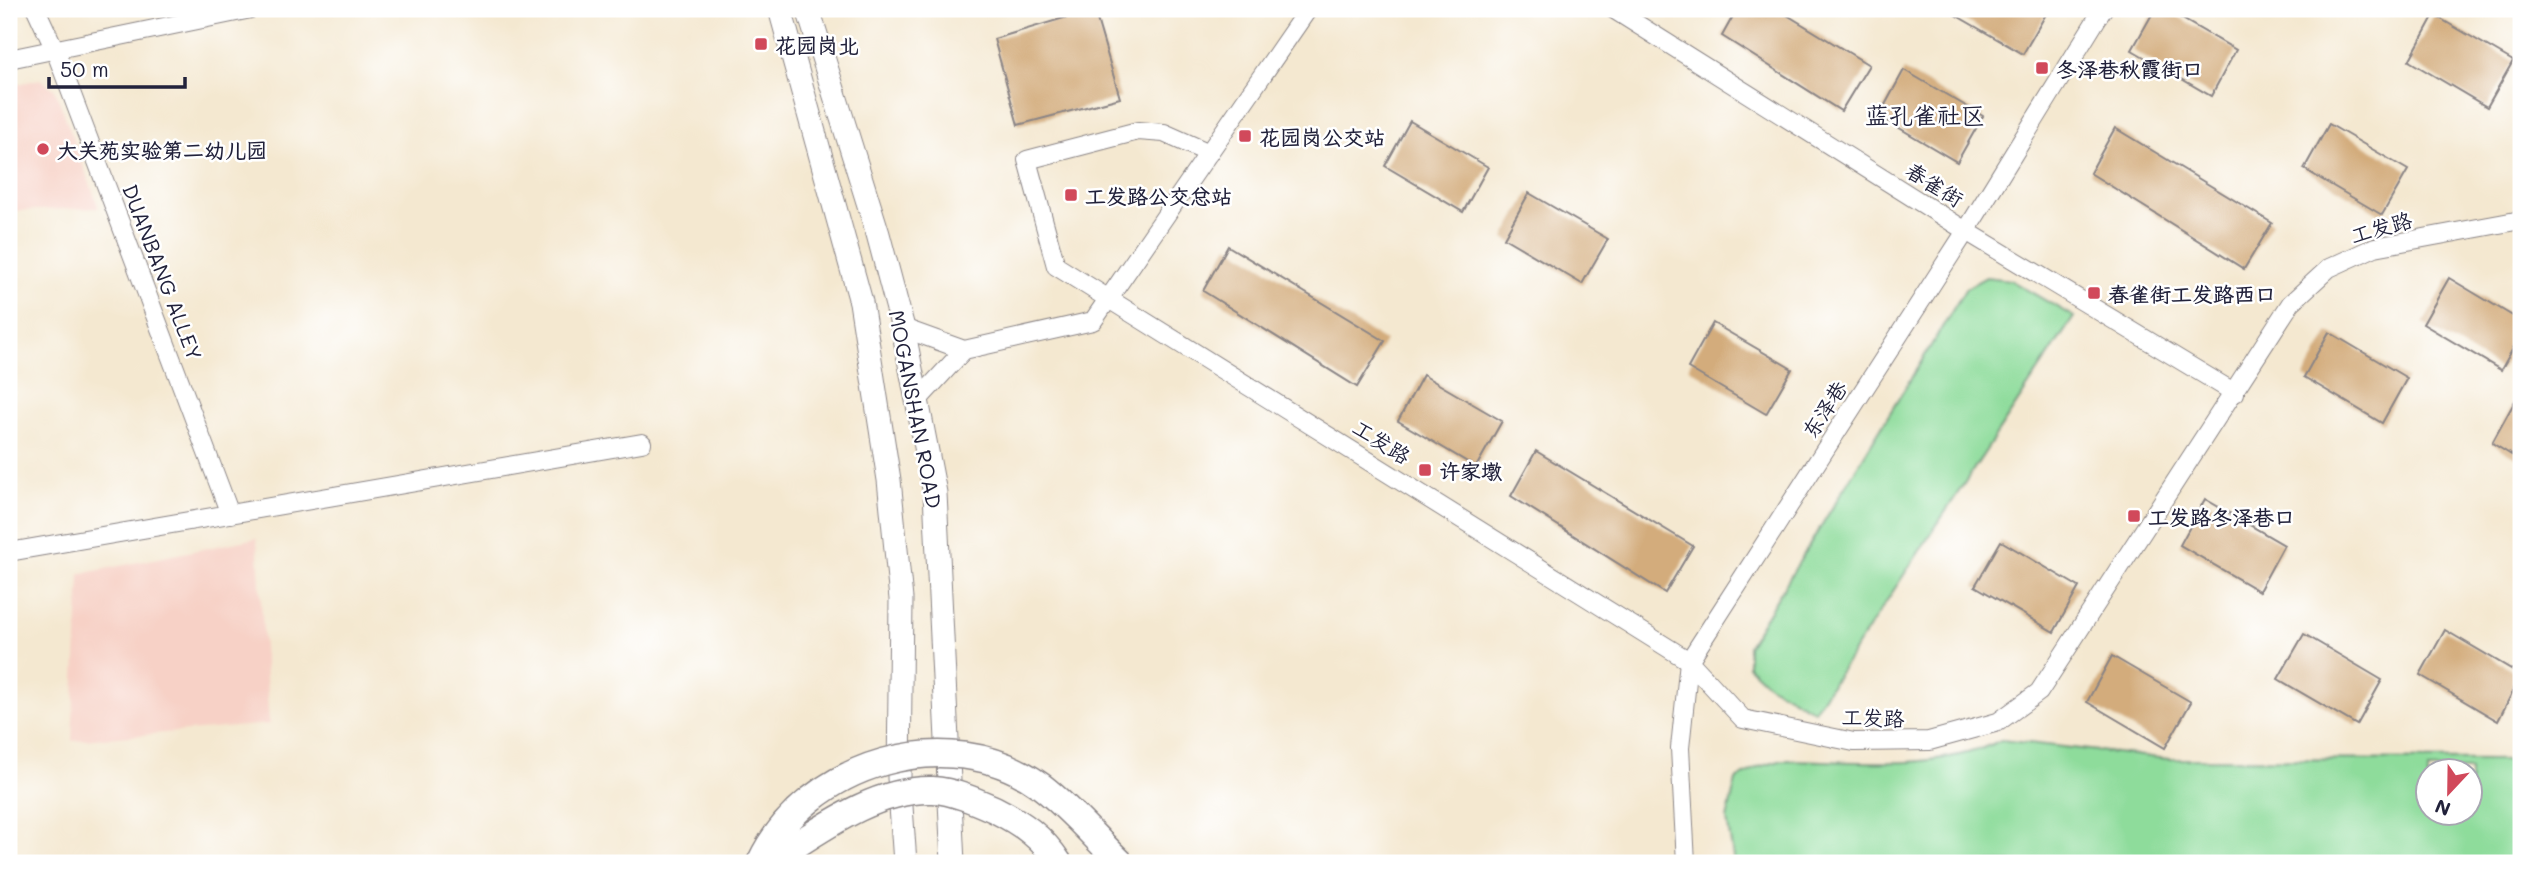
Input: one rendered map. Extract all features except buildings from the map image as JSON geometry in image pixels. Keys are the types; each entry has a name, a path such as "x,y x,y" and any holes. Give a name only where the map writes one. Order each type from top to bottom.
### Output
{"highway":[{"path":"760,863 783,825 830,786 861,768 881,762 937,754 973,756 1040,785 1121,863"},
{"path":"768,863 842,817 888,797 933,790 976,800 1015,820 1033,831 1059,863"}],"main road":[{"name":"MOGANSHAN ROAD","path":"780,9 860,302 889,480 901,599 899,778 905,863"},
{"name":"MOGANSHAN ROAD","path":"808,9 878,234 903,328 935,493 953,863"}],"street":[{"name":"DUANBANG ALLEY","path":"36,9 55,50 230,514"},
{"path":"9,60 251,9"},
{"path":"903,328 964,350 1093,321 1308,9"},
{"name":"春雀街","path":"1613,9 1966,231 2235,393"},
{"name":"东泽巷","path":"1686,863 1680,748 1689,661 1966,231 2103,9"},
{"name":"工发路","path":"1209,153 1164,133 1138,131 1027,160 1056,266 1689,661 1743,719 1854,743 1929,741 1998,722 2039,692 2291,303 2329,268 2375,247 2521,219"},
{"path":"917,401 964,350"},
{"path":"9,552 642,443"}],"shaded area":[{"name":"大关苑实验第二幼儿园","path":"40,79 55,90 99,208 9,211 9,86"},
{"path":"257,538 269,724 72,741 80,574"}],"green space":[{"path":"1986,277 2010,280 2074,317 1814,711 1767,684 1748,666 1748,646 1966,288"},
{"path":"2001,740 2169,759 2414,760 2414,826 2484,826 2484,760 2521,760 2521,863 1734,863 1727,819 1736,780 1759,767 1783,760 1895,762 1950,757"}],"place":[{"name":"花园岗北","path":"761,44"},
{"name":"冬泽巷秋霞街口","path":"2042,68"},
{"name":"花园岗公交站","path":"1245,136"},
{"name":"大关苑实验第二幼儿园","path":"43,149"},
{"name":"工发路公交总站","path":"1071,195"},
{"name":"春雀街工发路西口","path":"2094,293"},
{"name":"许家墩","path":"1425,470"},
{"name":"工发路冬泽巷口","path":"2134,516"}],"district":[{"name":"蓝孔雀社区","path":"1925,114"}]}
